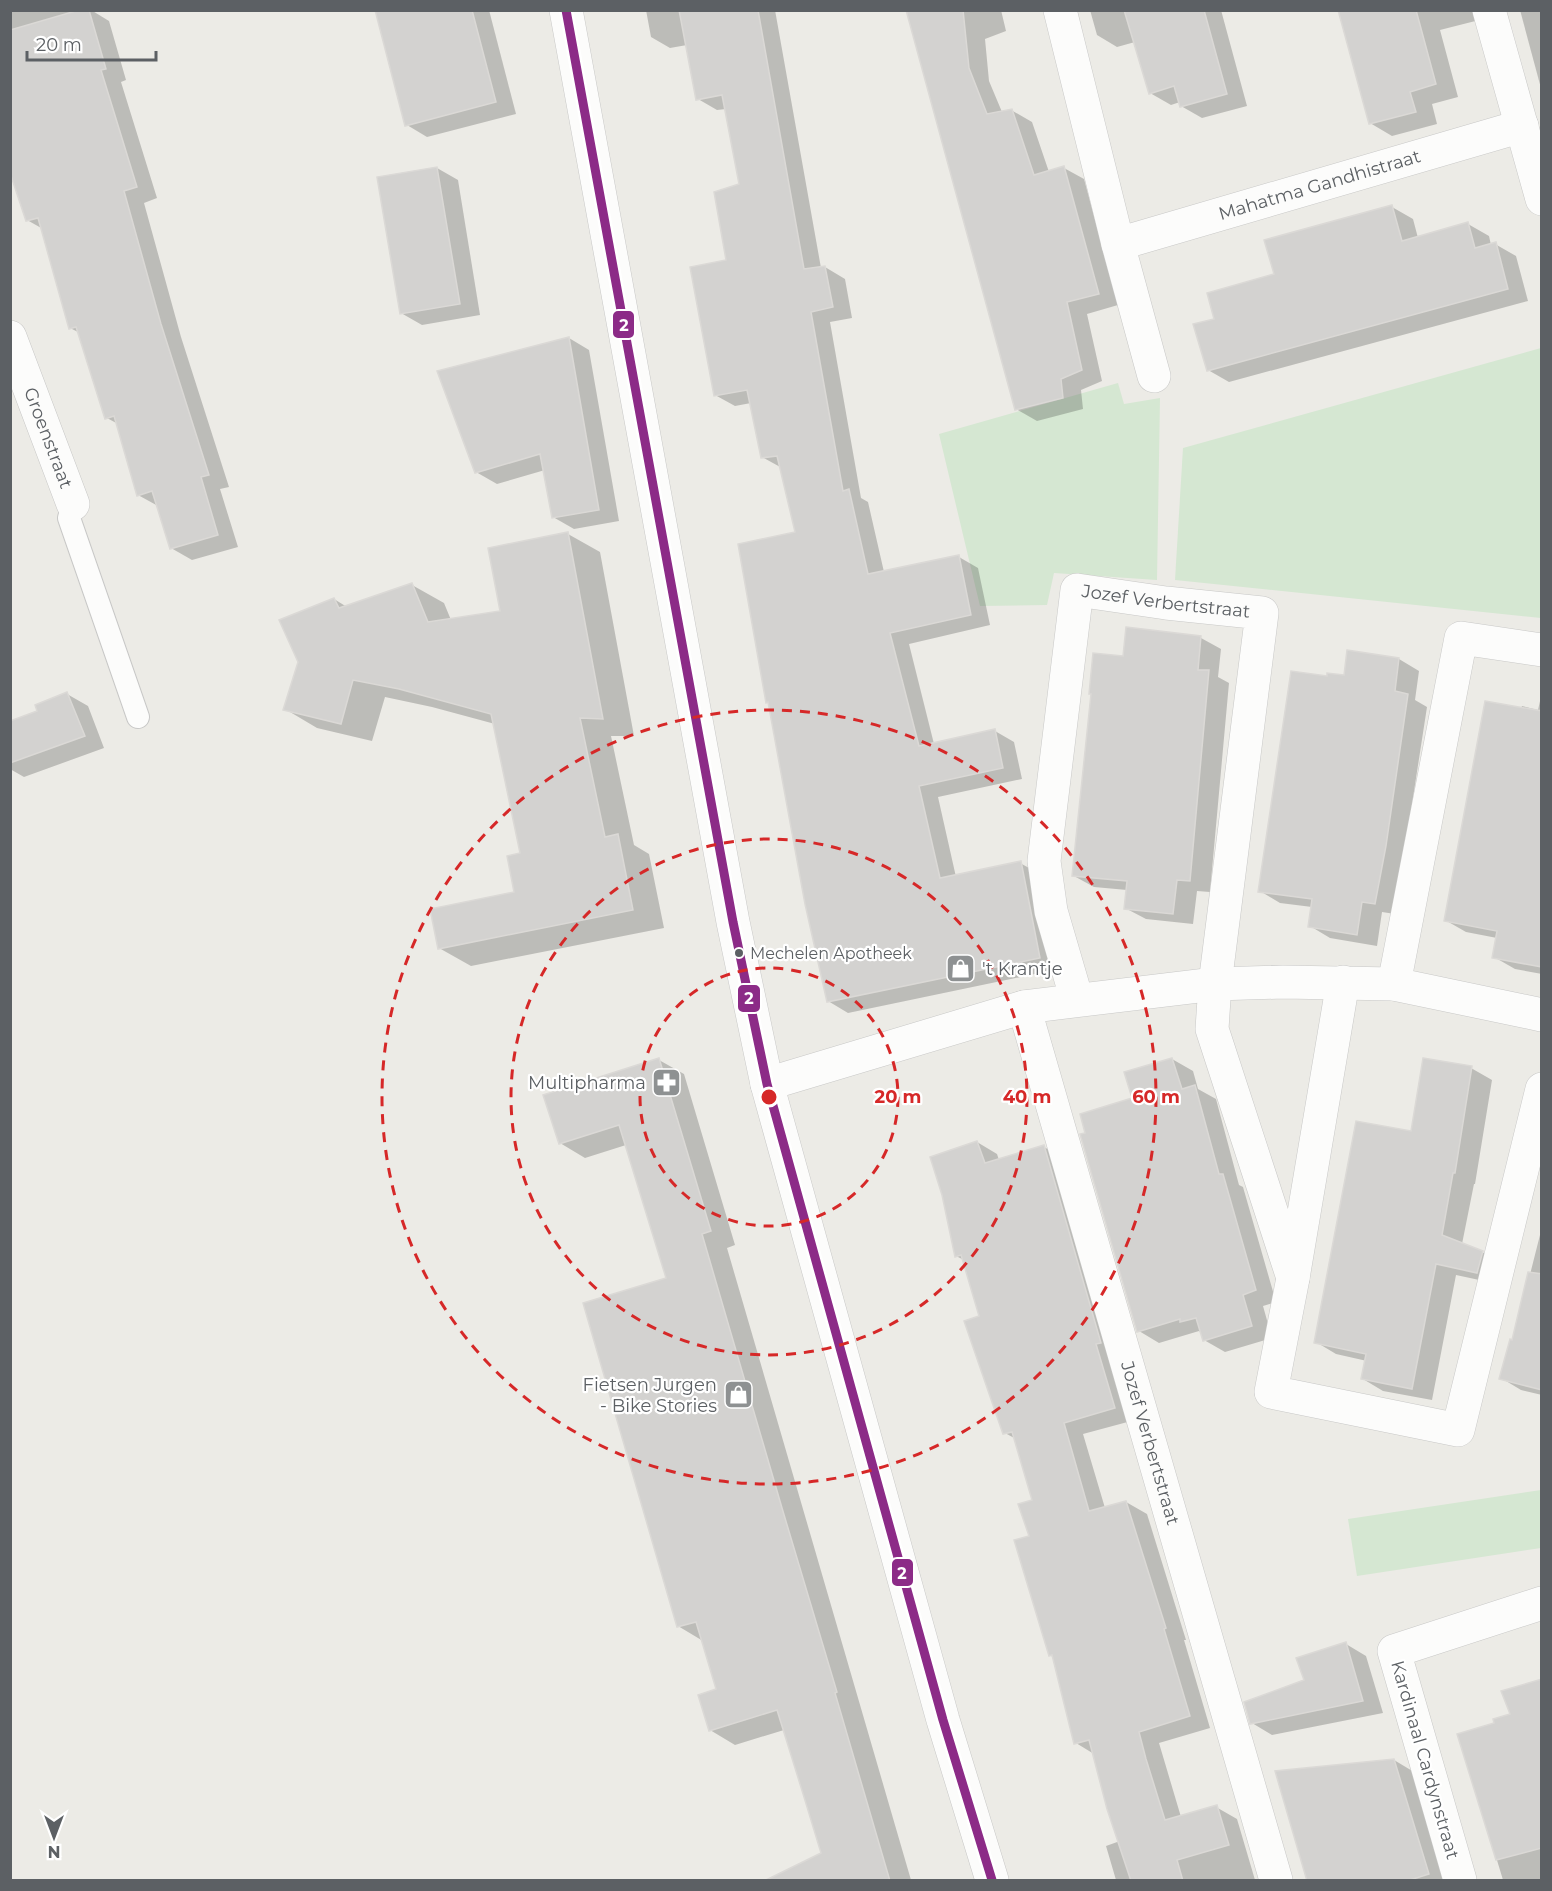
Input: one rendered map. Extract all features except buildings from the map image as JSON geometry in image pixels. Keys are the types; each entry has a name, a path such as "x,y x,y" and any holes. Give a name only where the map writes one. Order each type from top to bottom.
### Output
{"street":[{"path":"566,10 733,922 767,1084 942,1720 992,1881"},
{"path":"1060,10 1118,244 1154,376"},
{"path":"1489,10 1542,199"},
{"name":"Mahatma Gandhistraat","path":"1118,244 1522,126"},
{"name":"Groenstraat","path":"10,337 73,504"},
{"name":"Jozef Verbertstraat","path":"1077,1000 1051,911 1044,861 1077,590 1166,603 1262,613 1215,984 1212,1029 1293,1278"},
{"path":"1394,984 1461,638 1542,650"},
{"path":"767,1084 1024,1008 1215,984 1343,982 1394,984 1542,1015"},
{"name":"Jozef Verbertstraat","path":"1343,982 1293,1278 1271,1392 1458,1430 1542,1089"},
{"name":"Jozef Verbertstraat","path":"1024,1008 1276,1881"},
{"name":"Kardinaal Cardynstraat","path":"1460,1881 1394,1651 1542,1603"}],"lane":[{"path":"73,504 69,518 138,717"}],"green space":[{"path":"1541,348 1541,618 1175,580 1183,448"},
{"path":"1118,383 1124,404 1160,398 1157,580 1054,573 1047,605 980,606 939,434"},
{"path":"1541,1490 1541,1548 1357,1576 1348,1519"}],"transit line":[{"name":"2","path":"566,10 733,922 767,1084 943,1720 992,1880"}],"place":[{"name":"Mechelen Apotheek","path":"739,953"},
{"name":"'t Krantje","path":"961,969"},
{"name":"Multipharma","path":"667,1083"},
{"name":"Fietsen Jurgen - Bike Stories","path":"738,1395"}]}
